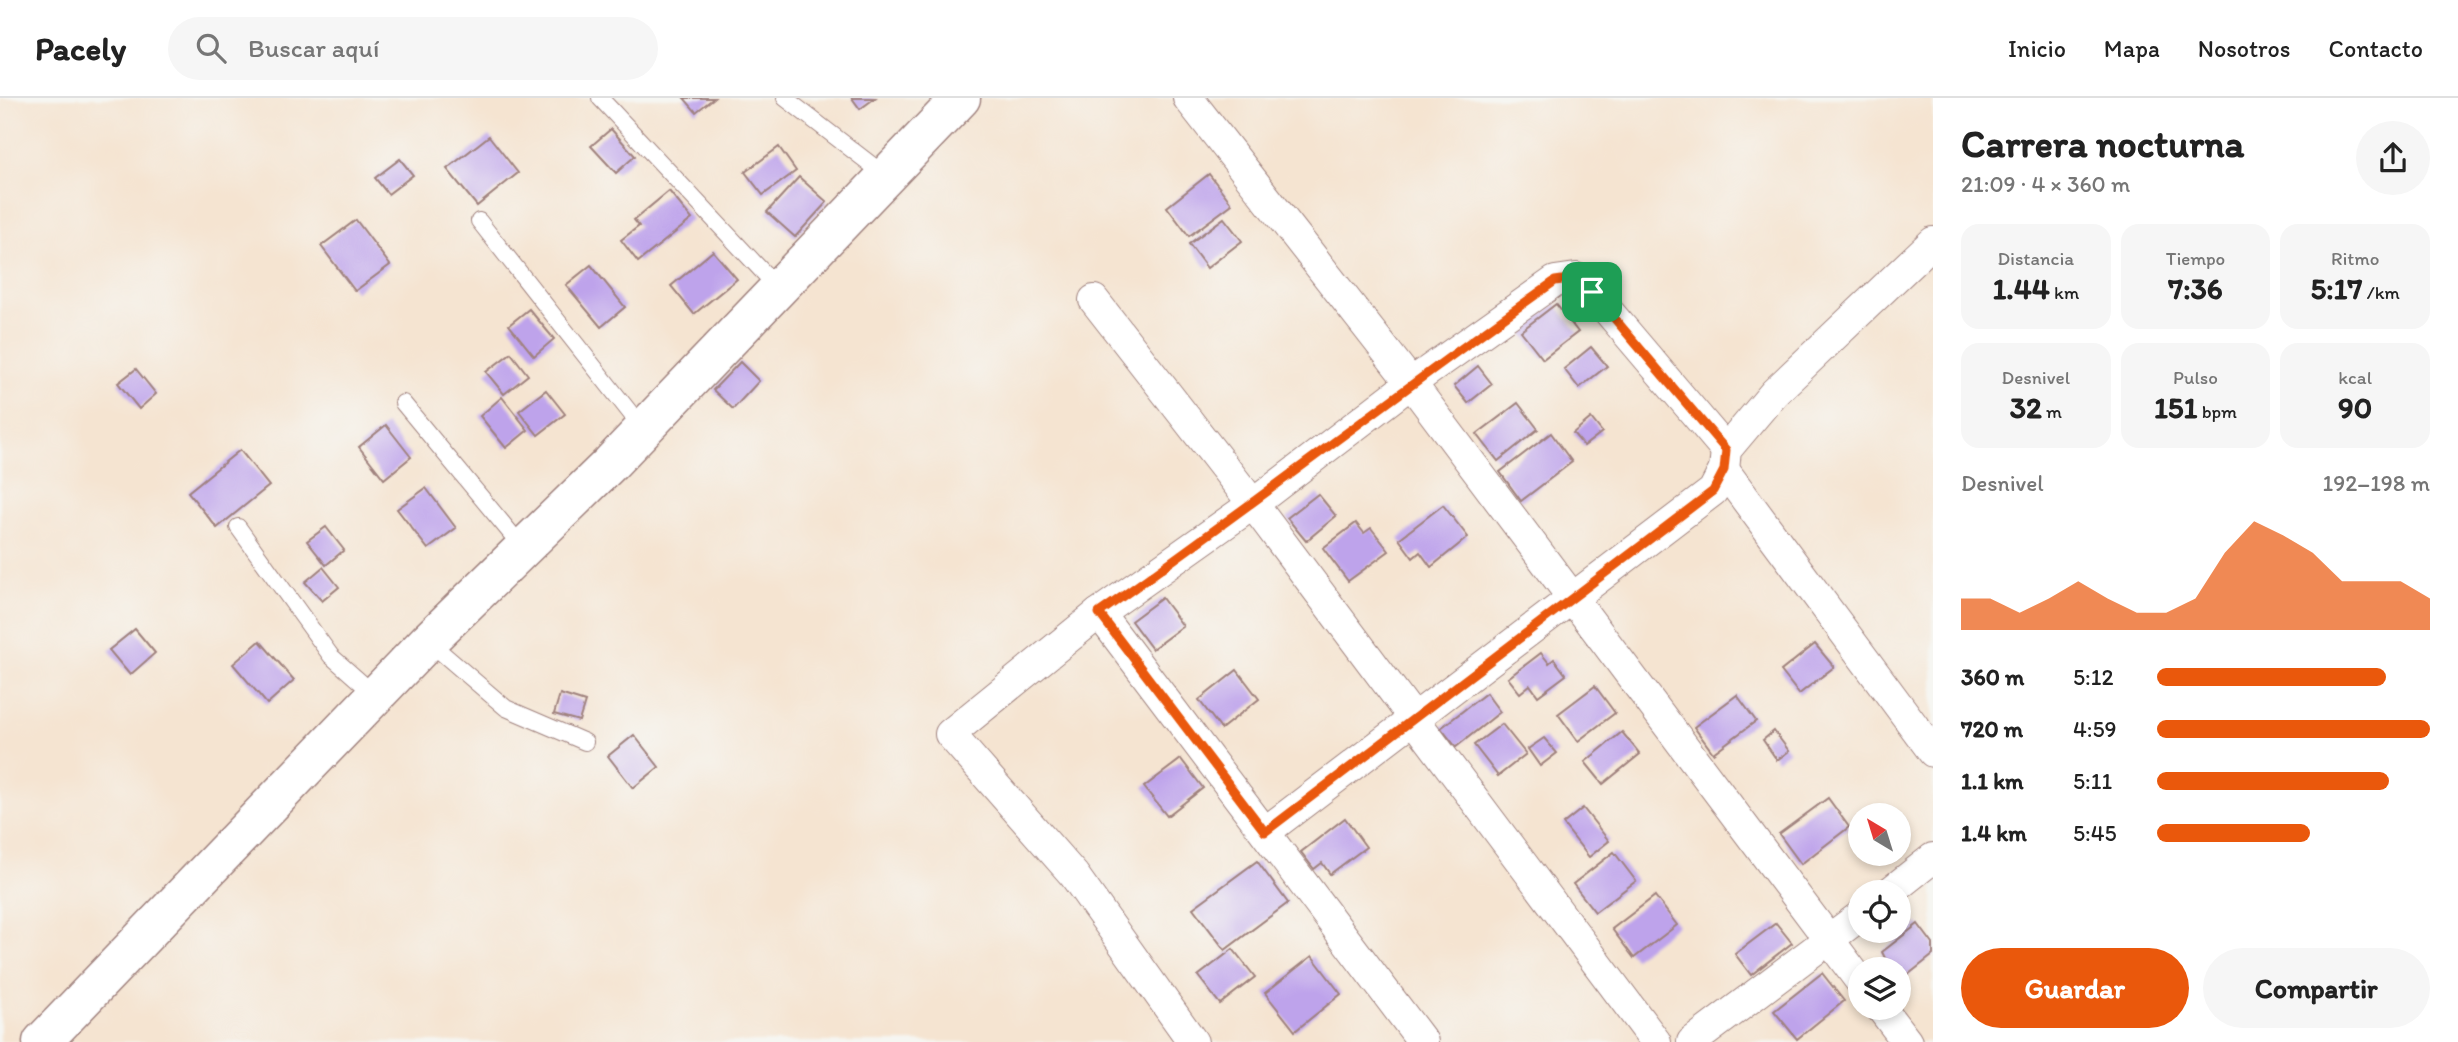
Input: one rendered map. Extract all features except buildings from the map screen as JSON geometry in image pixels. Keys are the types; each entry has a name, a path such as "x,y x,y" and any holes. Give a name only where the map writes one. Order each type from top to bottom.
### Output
{"street":[{"path":"42,1042 428,641 643,429 961,98"},
{"path":"1188,98 1411,383 1848,966"},
{"path":"1265,832 1713,491 1725,460 1774,393 1933,243"},
{"path":"1193,1042 1074,875 950,734 1099,613 1253,504 1411,383 1555,281 1576,278 1592,292 1725,460 1933,752"},
{"path":"1094,300 1253,504 1656,1042"},
{"path":"1099,613 1423,1042"},
{"path":"1905,880 1933,858"},
{"path":"1692,1042 1848,926"},
{"path":"1890,1020 1907,1042"}],"lane":[{"path":"600,98 778,288"},
{"path":"785,98 886,176"},
{"path":"480,221 643,429"},
{"path":"403,403 523,548"},
{"path":"238,527 331,656 376,696"},
{"path":"428,641 506,708 585,742"}],"route":[{"path":"1576,278 1592,292 1726,450 1724,470 1713,491 1265,832 1099,613 1253,504 1411,383 1555,281 1576,278"}]}
